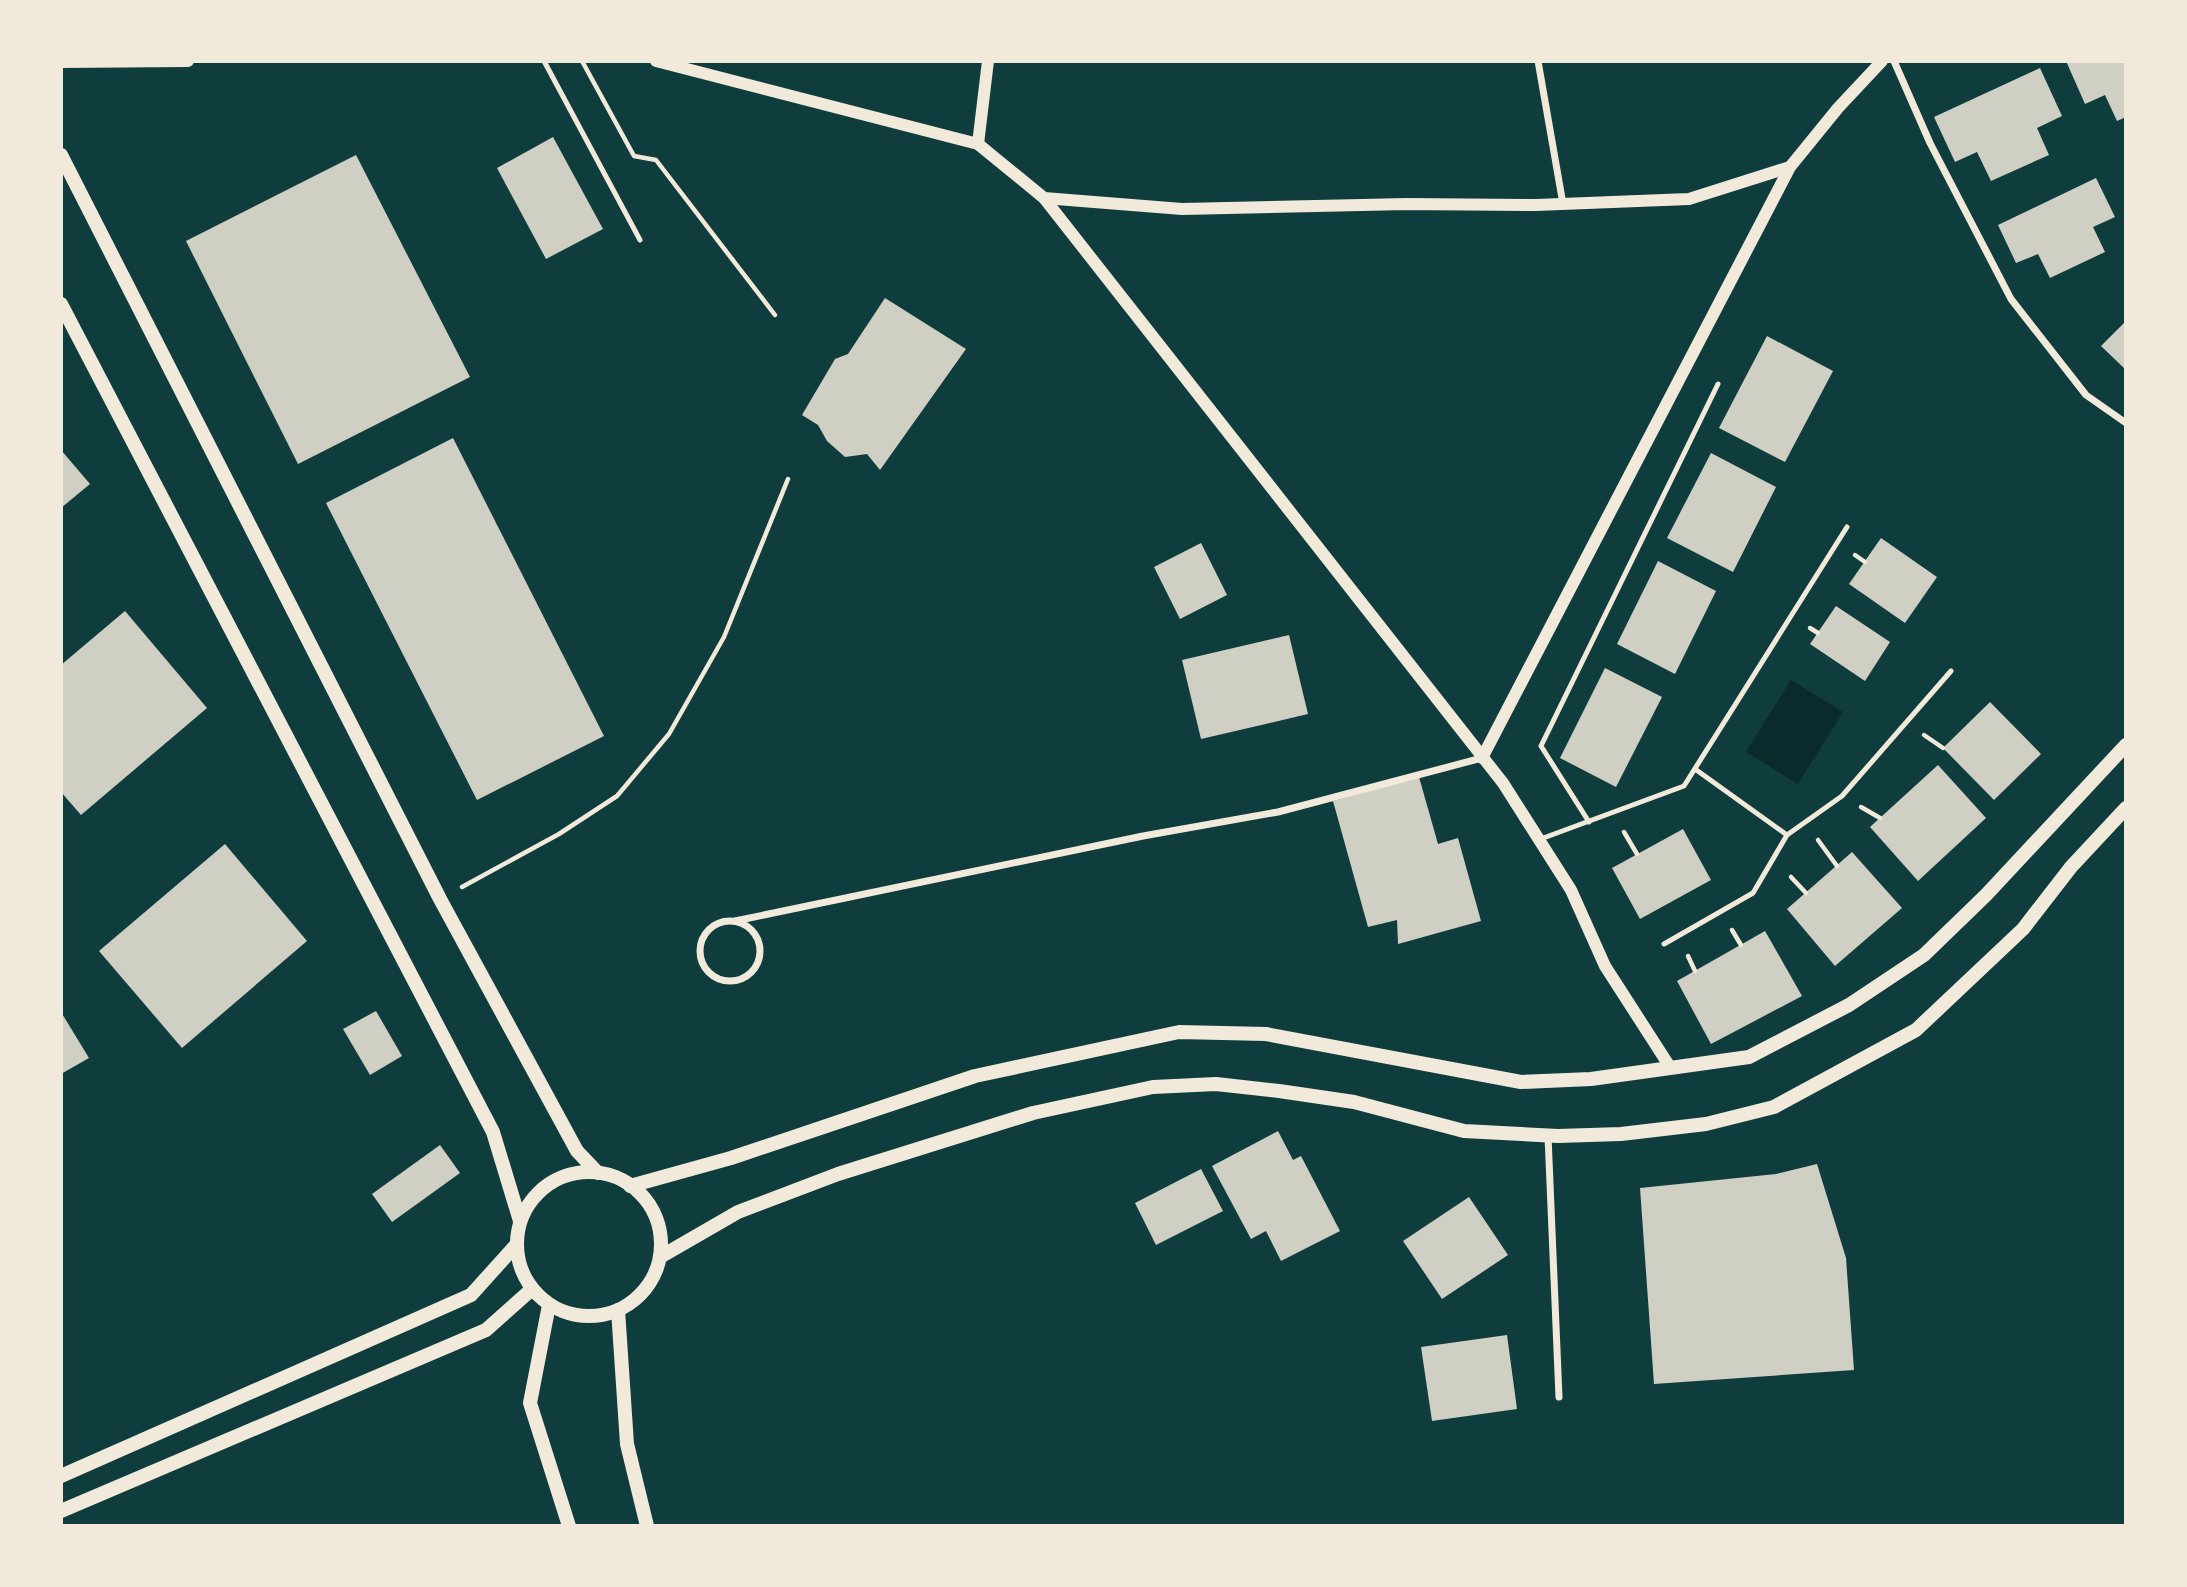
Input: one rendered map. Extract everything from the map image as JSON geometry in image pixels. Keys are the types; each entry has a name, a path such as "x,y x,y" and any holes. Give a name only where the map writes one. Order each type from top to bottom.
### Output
{"main road":[{"path":"61,155 440,899 577,1151 598,1173"},
{"path":"61,304 493,1132 520,1221"},
{"path":"630,1186 731,1158 975,1076 1180,1032 1266,1034 1521,1082 1591,1079 1749,1057 1849,1005 1924,955 1995,886 2126,745"},
{"path":"660,1257 737,1212 838,1174 1033,1113 1153,1087 1216,1084 1279,1091 1353,1102 1464,1131 1548,1136 1621,1134 1706,1124 1774,1107 1834,1077 1916,1030 2023,929 2071,867 2126,808"},
{"path":"598,1173 618,1178 630,1186 652,1210 660,1233 660,1257 652,1279 637,1297 618,1310 594,1316 571,1314 549,1305 532,1289 521,1268 516,1245 520,1221 531,1200 549,1184 570,1174 598,1173"},
{"path":"61,1476 471,1295 516,1245"},
{"path":"61,1511 486,1330 532,1289"},
{"path":"549,1305 530,1403 569,1526"},
{"path":"618,1310 627,1444 647,1526"}],"street":[{"path":"61,62 188,61"},
{"path":"656,61 978,144 1044,198 1482,758 1571,890 1605,966 1670,1067"},
{"path":"978,144 988,61"},
{"path":"1538,61 1563,204"},
{"path":"735,921 752,930 758,939 759,958 749,974 731,981 712,975 701,958 703,939 716,925 735,921 1143,836 1278,812 1482,758 1790,167 1838,108 1882,61"},
{"path":"1894,61 1930,143 2011,299 2087,396 2126,423"},
{"path":"1044,198 1182,209 1563,204 1689,199 1790,167"},
{"path":"1548,1136 1559,1397"}],"lane":[{"path":"544,61 640,240"},
{"path":"1589,822 1541,746 1718,384"},
{"path":"1538,840 1684,786 1847,527"},
{"path":"1664,944 1753,893 1787,835 1842,796 1951,671"},
{"path":"1695,769 1787,835"}],"path":[{"path":"582,61 634,156 656,160 775,315"},
{"path":"440,899 559,834 617,796 669,734 724,637 788,479"}],"water":[{"path":"1791,680 1843,712 1798,784 1746,752"}],"building":[{"path":"2066,61 2126,61 2126,117 2117,121 2105,95 2085,104"},
{"path":"2040,68 2062,116 2037,128 2049,155 1991,181 1977,152 1955,162 1934,117"},
{"path":"553,137 603,229 546,259 497,168"},
{"path":"356,155 470,377 298,464 186,241"},
{"path":"2096,178 2115,217 2093,227 2105,252 2050,278 2038,254 2016,263 1998,225"},
{"path":"885,298 966,349 880,470 867,454 845,457 827,441 818,425 802,415 835,359 848,354"},
{"path":"2126,321 2126,370 2101,346"},
{"path":"1767,336 1833,371 1785,462 1719,428"},
{"path":"453,438 604,736 477,800 326,503"},
{"path":"61,450 90,484 61,508"},
{"path":"1711,453 1776,487 1733,572 1667,538"},
{"path":"1881,538 1937,577 1905,623 1849,584"},
{"path":"1201,543 1227,595 1180,619 1154,567"},
{"path":"1658,561 1716,591 1675,674 1617,644"},
{"path":"1836,606 1890,642 1865,681 1810,644"},
{"path":"125,611 207,708 81,815 61,792 61,665"},
{"path":"1289,635 1308,714 1201,739 1182,660"},
{"path":"1605,668 1662,697 1616,787 1560,758"},
{"path":"1990,702 2041,754 1994,800 1943,748"},
{"path":"1938,765 1986,818 1918,881 1870,827"},
{"path":"1419,777 1438,844 1458,838 1481,921 1398,944 1397,920 1368,927 1333,801"},
{"path":"1683,829 1711,880 1640,919 1612,868"},
{"path":"225,844 307,941 182,1048 99,951"},
{"path":"1852,852 1902,908 1835,966 1787,909"},
{"path":"1765,931 1802,996 1711,1044 1677,981"},
{"path":"376,1011 402,1056 370,1075 343,1029"},
{"path":"61,1012 89,1058 61,1074"},
{"path":"1278,1131 1293,1160 1301,1156 1340,1231 1281,1261 1266,1231 1251,1239 1212,1166"},
{"path":"440,1145 460,1173 392,1222 372,1194"},
{"path":"1817,1164 1846,1258 1854,1370 1654,1384 1640,1188 1776,1174"},
{"path":"1201,1169 1223,1211 1156,1245 1135,1203"},
{"path":"1469,1197 1508,1255 1442,1299 1403,1241"},
{"path":"1507,1335 1517,1409 1432,1421 1421,1347"}]}
